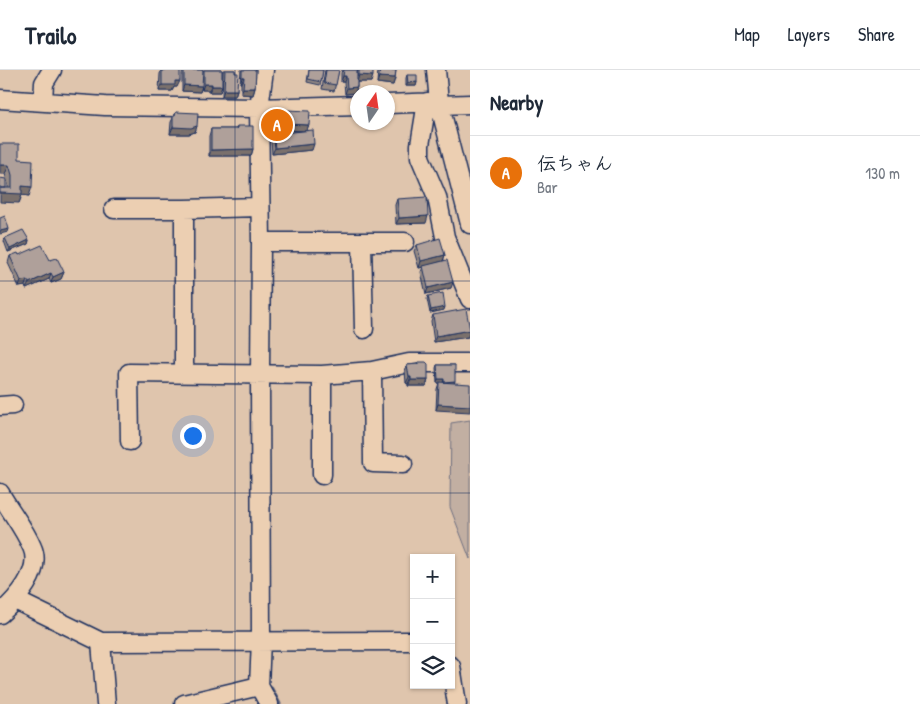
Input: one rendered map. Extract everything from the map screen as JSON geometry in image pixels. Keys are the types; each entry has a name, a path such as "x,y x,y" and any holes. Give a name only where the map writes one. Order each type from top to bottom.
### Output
{"street":[{"path":"43,101 44,83 52,70"},
{"path":"264,70 259,108 261,242 261,640 259,686 269,704"},
{"path":"436,70 435,103 420,145 420,157 437,198 445,237 470,299"},
{"path":"0,99 105,106 259,108 350,104"},
{"path":"435,103 462,166 470,224"},
{"path":"395,104 470,104"},
{"path":"114,209 260,207"},
{"path":"184,208 184,373"},
{"path":"261,242 405,242"},
{"path":"362,242 364,329"},
{"path":"130,440 129,373 322,376 372,371 409,363 470,363"},
{"path":"372,371 373,463 403,464"},
{"path":"322,376 322,475"},
{"path":"0,493 33,549 34,561 26,586 0,614"},
{"path":"15,600 101,642 410,641"},
{"path":"101,642 106,704"},
{"path":"184,704 259,686"},
{"path":"455,689 457,704"}],"shaded area":[{"path":"470,420 470,559 450,507 451,423"}],"building":[{"path":"162,70 180,70 180,81 175,81 175,85 162,85"},
{"path":"184,70 203,70 202,86 184,85"},
{"path":"204,70 222,70 222,86 204,84"},
{"path":"225,70 235,70 235,73 238,73 237,90 224,90"},
{"path":"242,70 256,70 255,88 243,88 244,77 242,77"},
{"path":"309,70 323,70 321,82 308,79"},
{"path":"326,70 339,70 336,85 324,83"},
{"path":"344,70 357,70 357,85 350,85 350,88 347,88 346,76 343,76"},
{"path":"359,70 373,70 373,76 359,75"},
{"path":"380,70 396,70 395,78 379,77"},
{"path":"407,75 417,75 417,82 408,83"},
{"path":"286,110 310,111 309,125 285,124"},
{"path":"176,112 198,113 197,126 191,128 173,127 173,116 175,116"},
{"path":"271,114 282,114 282,130 271,130"},
{"path":"237,126 253,126 253,149 211,150 211,129 237,129"},
{"path":"313,130 314,144 275,148 273,134"},
{"path":"0,144 19,144 19,159 33,160 32,187 22,186 22,194 0,193 0,188 12,188 12,175 9,165 0,165"},
{"path":"0,178 6,179 6,188 0,188"},
{"path":"427,197 428,216 399,218 397,199"},
{"path":"5,216 9,229 0,231 0,218"},
{"path":"23,230 29,240 10,249 5,238"},
{"path":"440,238 445,255 421,261 417,245"},
{"path":"42,245 50,260 57,258 64,272 53,277 51,273 29,283 27,280 21,281 10,256 18,253 19,255"},
{"path":"447,260 453,282 428,288 423,266"},
{"path":"443,293 445,307 431,310 428,296"},
{"path":"466,309 470,330 436,336 433,315"},
{"path":"418,362 426,362 428,364 428,380 411,380 411,377 409,377 407,365 418,364"},
{"path":"437,365 455,365 455,381 444,382 444,379 438,379"},
{"path":"439,382 470,384 470,406 438,404"}],"waterway":[{"path":"271,689 279,704"}],"place":[{"name":"伝ちゃん","path":"277,125"}]}
